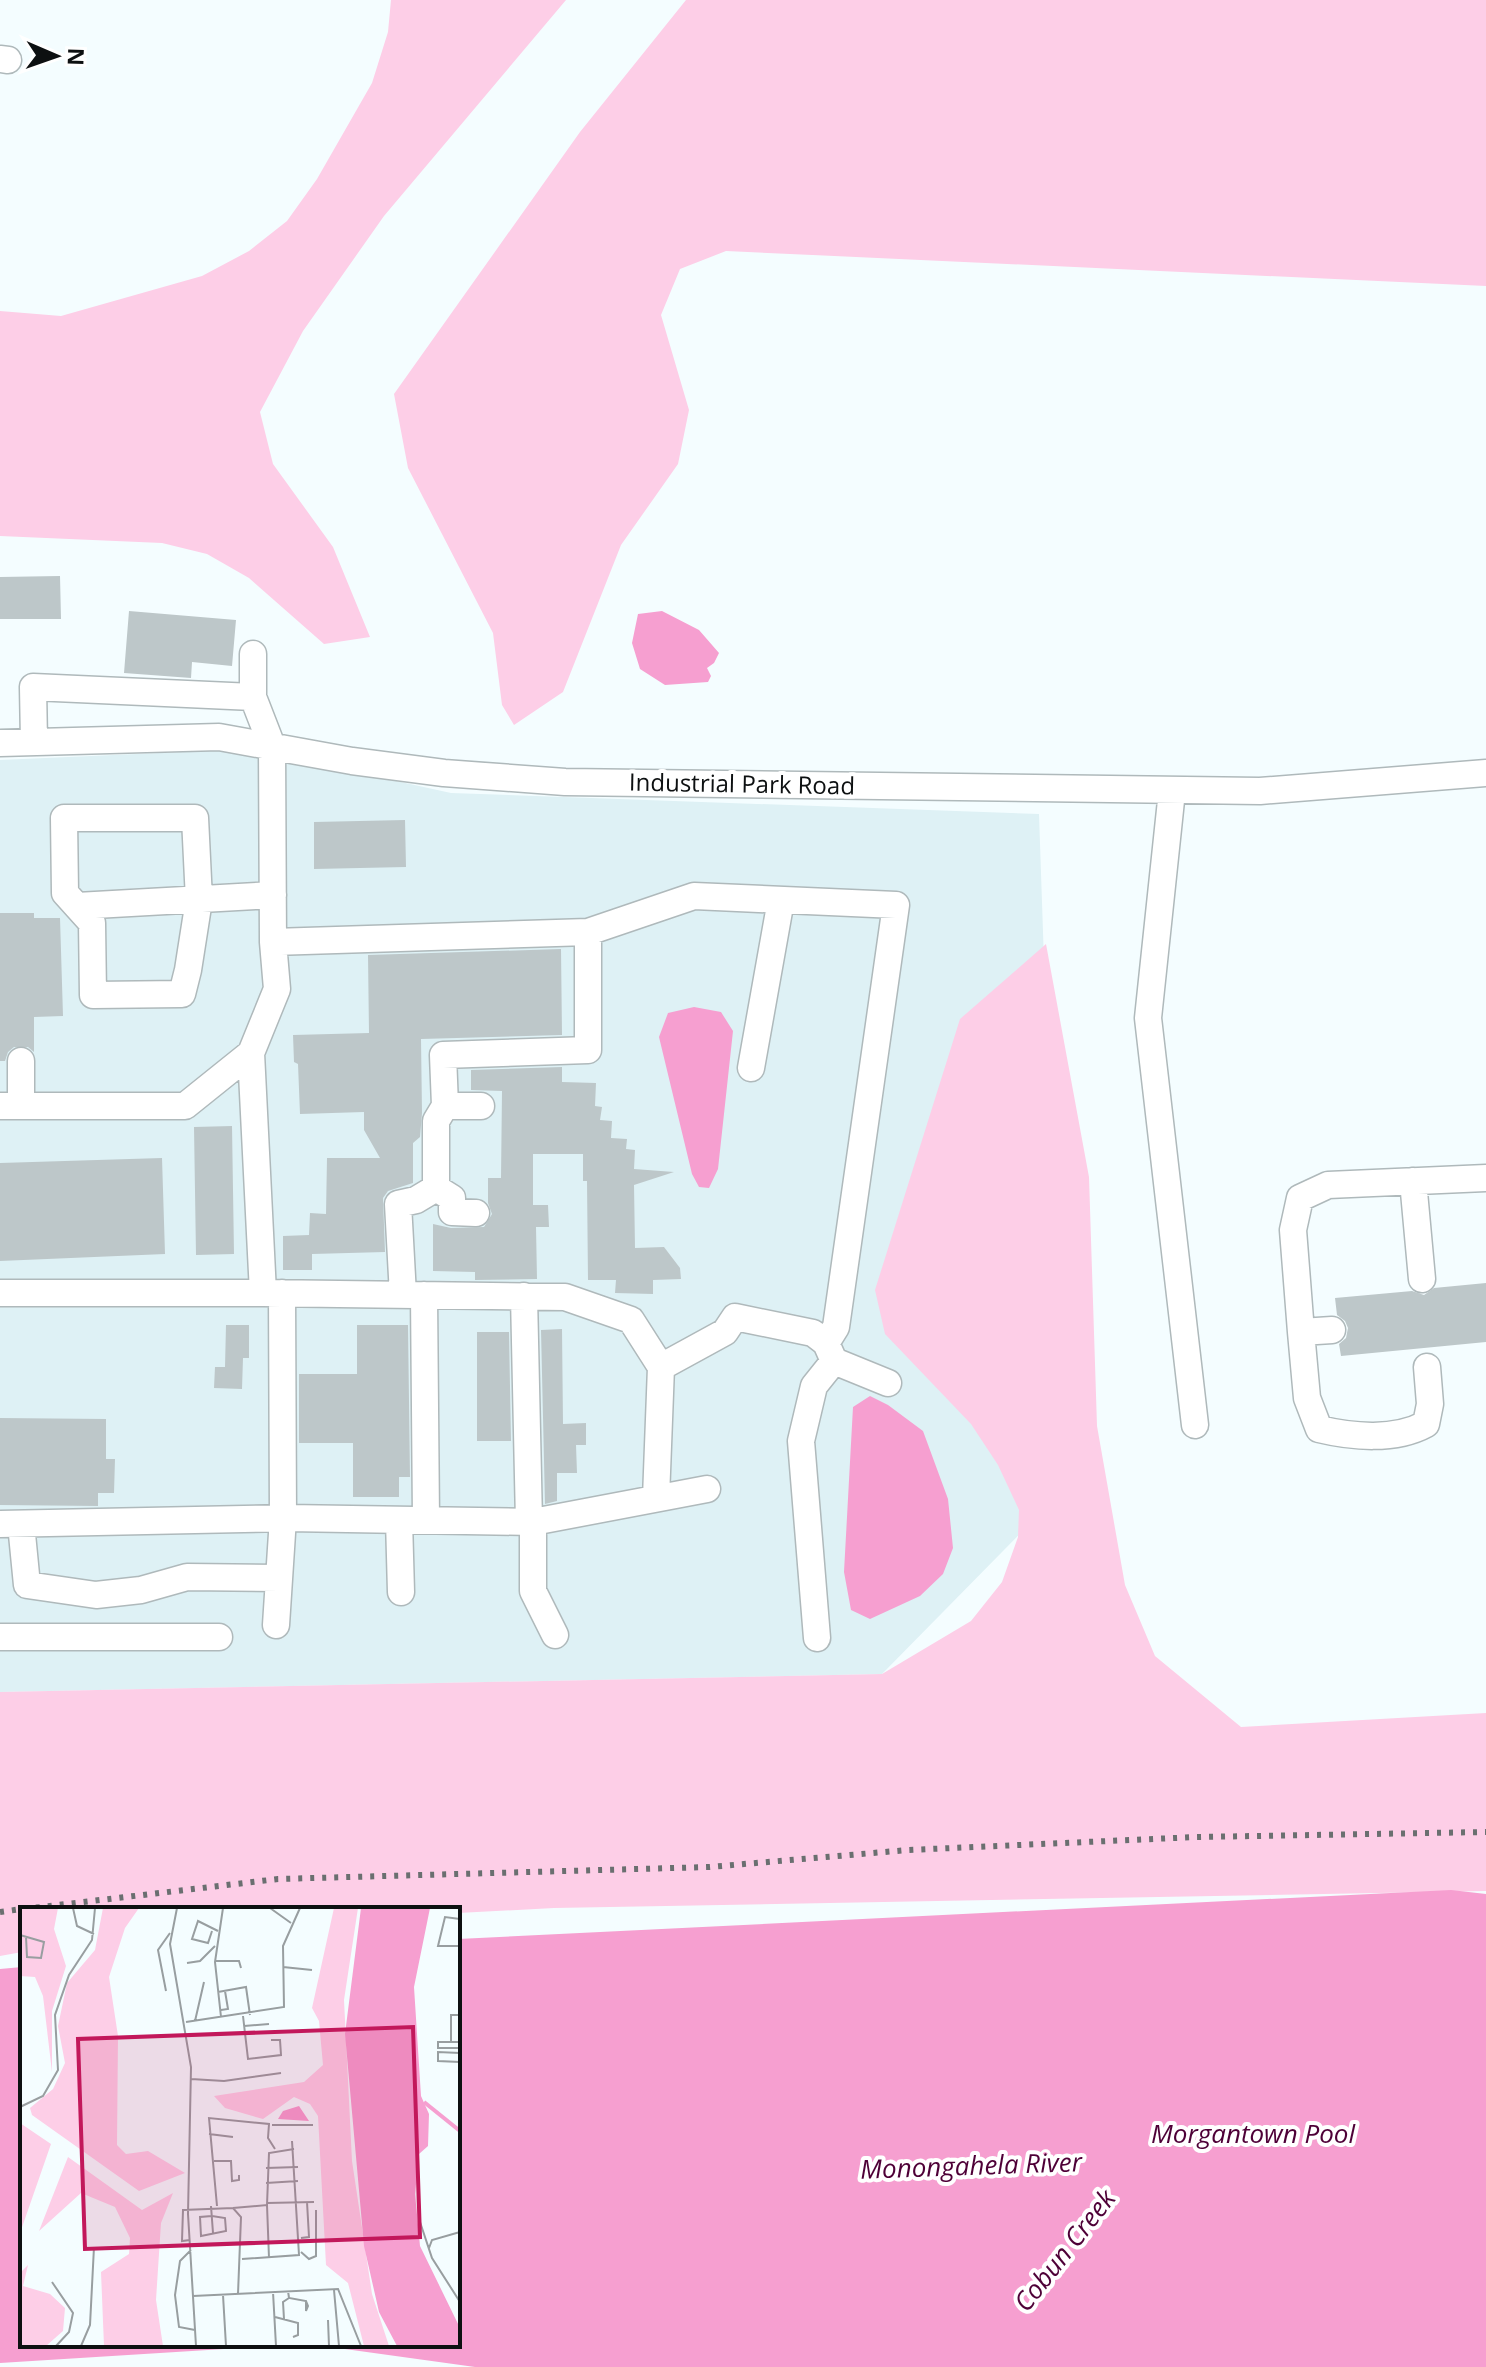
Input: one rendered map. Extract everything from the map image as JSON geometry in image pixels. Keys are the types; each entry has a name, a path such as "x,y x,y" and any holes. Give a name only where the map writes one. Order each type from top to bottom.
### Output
{"street":[{"path":"253,654 253,697 272,746 273,942 277,989 251,1053 272,1293 283,1518 276,1625"},
{"path":"34,742 33,687 253,697"},
{"name":"Industrial Park Road","path":"0,743 219,737 352,761 444,773 565,782 1260,791 1486,773"},
{"path":"1172,791 1148,1018 1195,1425"},
{"path":"64,818 195,818 199,900 182,994 93,995 92,923 65,893 64,818"},
{"path":"77,906 273,895"},
{"path":"273,942 588,932 694,896 896,905 836,1327 830,1352 814,1386 801,1441 817,1638"},
{"path":"751,1068 781,900"},
{"path":"436,1188 436,1121 445,1106 443,1055 588,1050 588,932"},
{"path":"21,1061 11,1106 185,1106 251,1053"},
{"path":"445,1106 481,1106"},
{"path":"1427,1367 1430,1404 1426,1424 1411,1433 1348,1436 1319,1429 1307,1398 1301,1332 1293,1230 1300,1198 1328,1185 1486,1178"},
{"path":"1413,1181 1422,1279"},
{"path":"436,1188 452,1198 452,1212 476,1213"},
{"path":"426,1520 413,1295 398,1204 416,1200 436,1188"},
{"path":"0,1293 565,1297 631,1320 661,1367 656,1498"},
{"path":"524,1296 533,1591 555,1635"},
{"path":"661,1367 725,1332 735,1317 813,1333 830,1352 888,1383"},
{"path":"1301,1332 1332,1330"},
{"path":"279,1578 187,1577 141,1590 100,1595 27,1585 10,1524 283,1518 531,1522 707,1489"},
{"path":"399,1520 401,1592"},
{"path":"100,1595 100,1637"},
{"path":"0,1637 219,1637"}],"shaded area":[{"path":"391,0 566,0 384,216 303,331 260,412 273,464 333,547 370,637 324,644 249,578 207,554 162,543 0,536 0,311 61,316 202,276 249,251 287,221 317,179 372,83 388,32"},
{"path":"686,0 1486,0 1486,286 726,251 680,269 661,315 689,410 678,464 621,545 563,692 514,725 502,705 493,633 408,468 394,394 580,132"},
{"path":"250,749 451,793 1039,814 1062,1491 882,1674 0,1692 0,760"},
{"path":"1046,944 1089,1177 1097,1426 1125,1585 1155,1656 1241,1727 1486,1713 1486,1891 554,1908 460,1913 460,1907 20,1907 20,1952 0,1956 0,1692 882,1674 971,1621 1002,1582 1018,1537 1019,1510 998,1465 971,1424 885,1334 875,1290 960,1019"}],"water":[{"path":"662,611 699,630 719,653 707,668 711,676 708,682 665,685 640,669 632,643 638,614"},
{"path":"694,1007 721,1012 733,1031 718,1169 709,1188 699,1187 692,1174 659,1037 668,1013"},
{"path":"870,1396 888,1405 923,1431 948,1499 953,1548 943,1574 920,1596 870,1619 851,1610 844,1572 853,1407"},
{"name":"Morgantown Pool","path":"1451,1890 1486,1894 1486,2367 475,2367 330,2347 460,2347 460,1939"},
{"path":"20,1967 20,2347 258,2347 0,2363 0,1969"}],"building":[{"path":"60,576 61,619 0,619 0,577"},
{"path":"129,611 236,620 232,666 192,662 191,678 124,673"},
{"path":"405,820 406,867 314,869 314,822"},
{"path":"0,913 34,913 34,918 60,918 63,1016 34,1017 34,1052 28,1047 14,1047 5,1061 0,1061"},
{"path":"561,949 562,1035 421,1039 422,1113 420,1137 413,1143 413,1183 388,1191 383,1198 385,1252 312,1254 312,1270 283,1270 283,1236 309,1235 310,1213 326,1214 327,1158 380,1158 364,1130 364,1112 300,1114 298,1064 294,1062 293,1035 369,1033 368,955"},
{"path":"562,1067 562,1082 596,1083 595,1106 602,1107 600,1120 612,1121 611,1138 627,1139 626,1149 635,1150 634,1169 674,1172 634,1185 635,1248 664,1247 680,1268 681,1279 653,1280 653,1294 615,1293 616,1280 588,1280 587,1181 583,1181 583,1154 533,1154 533,1205 548,1205 549,1227 536,1227 537,1279 475,1280 475,1272 433,1271 433,1224 451,1228 484,1227 492,1214 488,1203 488,1178 501,1178 502,1091 471,1090 471,1070"},
{"path":"232,1126 234,1254 196,1255 194,1127"},
{"path":"162,1158 165,1254 0,1261 0,1163"},
{"path":"1486,1283 1486,1342 1341,1356 1339,1344 1346,1338 1348,1328 1337,1315 1335,1298 1412,1291 1424,1295 1434,1288"},
{"path":"226,1325 249,1325 249,1358 243,1358 242,1389 214,1388 215,1367 225,1367"},
{"path":"357,1325 408,1325 410,1477 399,1477 399,1497 353,1497 353,1443 299,1443 299,1374 357,1374"},
{"path":"562,1329 563,1424 586,1423 586,1445 576,1445 577,1473 557,1473 557,1501 545,1504 541,1330"},
{"path":"477,1332 509,1332 511,1441 477,1441"},
{"path":"0,1418 106,1419 106,1459 115,1459 114,1493 98,1493 98,1506 0,1505"}],"railway":[{"path":"41,1907 278,1879 709,1867 908,1850 1197,1837 1486,1832"},
{"path":"0,1912 20,1909"}],"water label":[{"name":"Monongahela River","path":"971,2165"},
{"name":"Cobun Creek","path":"1064,2250"}]}
